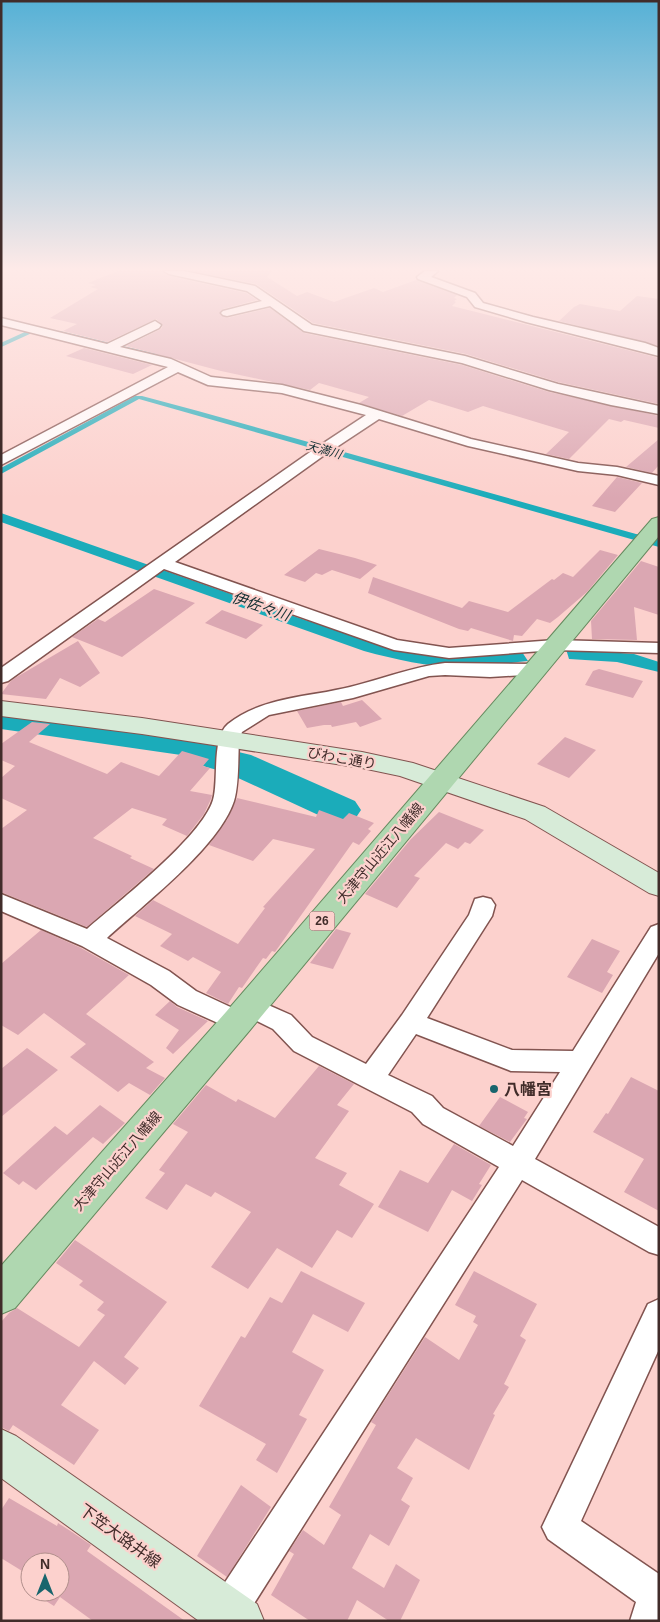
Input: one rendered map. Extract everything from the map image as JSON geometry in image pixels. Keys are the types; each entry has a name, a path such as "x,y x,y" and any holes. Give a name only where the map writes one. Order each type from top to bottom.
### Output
{"main road":[{"name":"大津守山近江八幡線","path":"1,1295 244,1014 649,534"}],"street":[{"path":"110,347 177,367 208,381 282,390 510,452 578,467 617,471 659,481"},
{"path":"400,347 465,360 554,388 659,410"},
{"path":"644,347 659,352"},
{"path":"1,461 177,367"},
{"path":"1,678 323,449 376,415"},
{"path":"162,563 394,645 465,662 534,670"},
{"path":"90,940 198,841 218,814 224,798 229,740 234,729 263,711 353,692 428,671 445,669 465,662 555,645 659,648"},
{"name":"びわこ通り","path":"1,708 362,760 441,780 535,813 659,886"},
{"path":"1,902 90,940 160,978 187,998 244,1014 282,1022 303,1044 422,1104 433,1116 659,1242"},
{"path":"371,1078 411,1022 480,916 483,905"},
{"path":"233,1617 517,1164 659,932"},
{"path":"411,1022 511,1060 580,1062"},
{"path":"655,1604 560,1527 659,1314"},
{"name":"下笠大路井線","path":"7,1465 233,1617"}],"water":[{"name":"天満川","path":"135,396 142,396 198,411 636,534 659,538 659,547 139,399 1,474 1,468"},
{"name":"伊佐々川","path":"1,513 302,619 398,650 443,657 472,657 522,652 528,661 490,666 454,667 428,665 364,651 1,522"},
{"path":"566,649 634,654 659,662 659,672 617,662 569,659"}],"building":[{"path":"129,347 372,347 462,365 549,392 659,416 659,428 624,420 621,422 609,419 569,459 546,454 569,432 483,406 468,412 429,400 402,416 359,403 369,397 319,383 310,390 221,371"},
{"path":"430,347 614,347 659,358 659,404 558,382 466,354"},
{"path":"84,348 152,365 133,374 66,356"},
{"path":"659,439 659,465 652,473 626,467"},
{"path":"617,477 642,483 615,512 592,506"},
{"path":"319,549 377,565 360,579 332,570 322,575 316,573 305,582 284,575"},
{"path":"600,550 618,555 587,592 550,623 537,619 522,636 514,635 513,641 471,628 468,631 459,629 368,593 373,577 462,608 469,601 508,612 563,573 573,577"},
{"path":"641,561 659,567 659,615 634,607 637,640 592,639 591,621"},
{"path":"154,589 195,603 122,657 72,637 98,619 105,622"},
{"path":"222,610 263,625 246,639 205,623"},
{"path":"78,641 100,673 80,687 60,678 46,699 1,694 15,678"},
{"path":"599,669 643,681 633,698 585,685 593,671"},
{"path":"362,700 382,719 360,727 356,722 332,727 331,725 324,725 307,728 297,711 341,702 343,706"},
{"path":"32,722 50,724 29,742 107,774 121,762 159,776 182,751 209,759 203,766 210,768 190,791 212,795 211,799 204,814 187,836 162,825 167,819 132,808 93,838 132,856 130,858 154,869 87,927 1,892 1,829 27,810 1,798 1,778 15,766 1,760 1,744"},
{"path":"565,737 596,750 569,778 537,764"},
{"path":"237,798 316,817 319,810 343,819 349,813 374,823 368,829 371,831 359,845 353,842 275,952 272,951 266,959 263,958 242,988 239,987 228,1004 206,993 221,972 193,957 188,961 160,946 172,934 135,916 153,900 238,944 265,908 263,907 315,849 273,839 253,861 209,845 227,820"},
{"path":"439,812 484,830 470,844 465,842 458,849 446,843 414,876 420,878 397,908 365,894 411,839"},
{"path":"336,929 351,933 333,969 310,963"},
{"path":"41,930 81,948 129,975 86,1014 154,1062 146,1068 165,1078 150,1095 129,1083 118,1092 70,1057 86,1044 44,1013 18,1035 1,1025 1,964"},
{"path":"592,939 620,951 607,972 613,975 602,993 567,977"},
{"path":"170,1001 177,1007 208,1021 173,1054 166,1048 179,1030 155,1015"},
{"path":"27,1048 58,1070 1,1117 1,1069"},
{"path":"319,1066 354,1084 337,1105 349,1111 315,1158 347,1173 339,1185 374,1204 352,1238 337,1230 312,1268 277,1248 248,1289 211,1267 251,1212 215,1192 211,1197 186,1184 167,1210 145,1198 165,1173 159,1170 188,1132 173,1124 206,1085 236,1102 238,1099 275,1118"},
{"path":"631,1077 659,1091 659,1211 624,1192 644,1159 593,1132 606,1113 608,1114"},
{"path":"500,1097 528,1112 524,1118 527,1119 510,1142 479,1126"},
{"path":"100,1105 125,1123 103,1144 93,1137 36,1190 23,1181 19,1185 3,1173 55,1126 67,1135"},
{"path":"454,1144 491,1165 479,1184 482,1185 472,1201 452,1190 428,1232 378,1207 400,1170 428,1183"},
{"path":"75,1240 167,1302 124,1357 139,1368 125,1385 94,1361 61,1405 99,1430 74,1465 13,1425 9,1431 1,1427 1,1322 9,1313 17,1308 79,1347 105,1315 97,1310 104,1302 79,1285 83,1281 56,1263"},
{"path":"301,1271 365,1303 348,1332 313,1314 292,1352 324,1370 299,1415 307,1419 277,1473 256,1460 266,1444 199,1406 241,1336 245,1338 270,1297 282,1303"},
{"path":"474,1271 537,1304 520,1336 526,1340 504,1384 509,1387 493,1414 495,1415 469,1470 416,1438 397,1468 413,1478 401,1500 410,1506 389,1546 370,1534 352,1568 384,1588 396,1564 420,1580 400,1621 389,1621 357,1600 347,1621 310,1621 271,1595 294,1554 289,1551 303,1530 324,1545 341,1515 329,1507 376,1425 371,1422 425,1337 459,1360 478,1325 473,1322 476,1316 455,1305"},
{"path":"241,1485 271,1507 227,1577 197,1556"},
{"path":"9,1498 57,1526 58,1523 91,1545 87,1551 185,1621 93,1621 67,1602 70,1602 70,1552 20,1552 20,1570 1,1558 1,1510"},
{"path":"48,1602 57,1602 54,1606"}],"waterway":[{"path":"117,347 156,356"},
{"path":"1,718 190,745 219,759 237,763 341,810"}],"place":[{"name":"八幡宮","path":"494,1089"}]}
